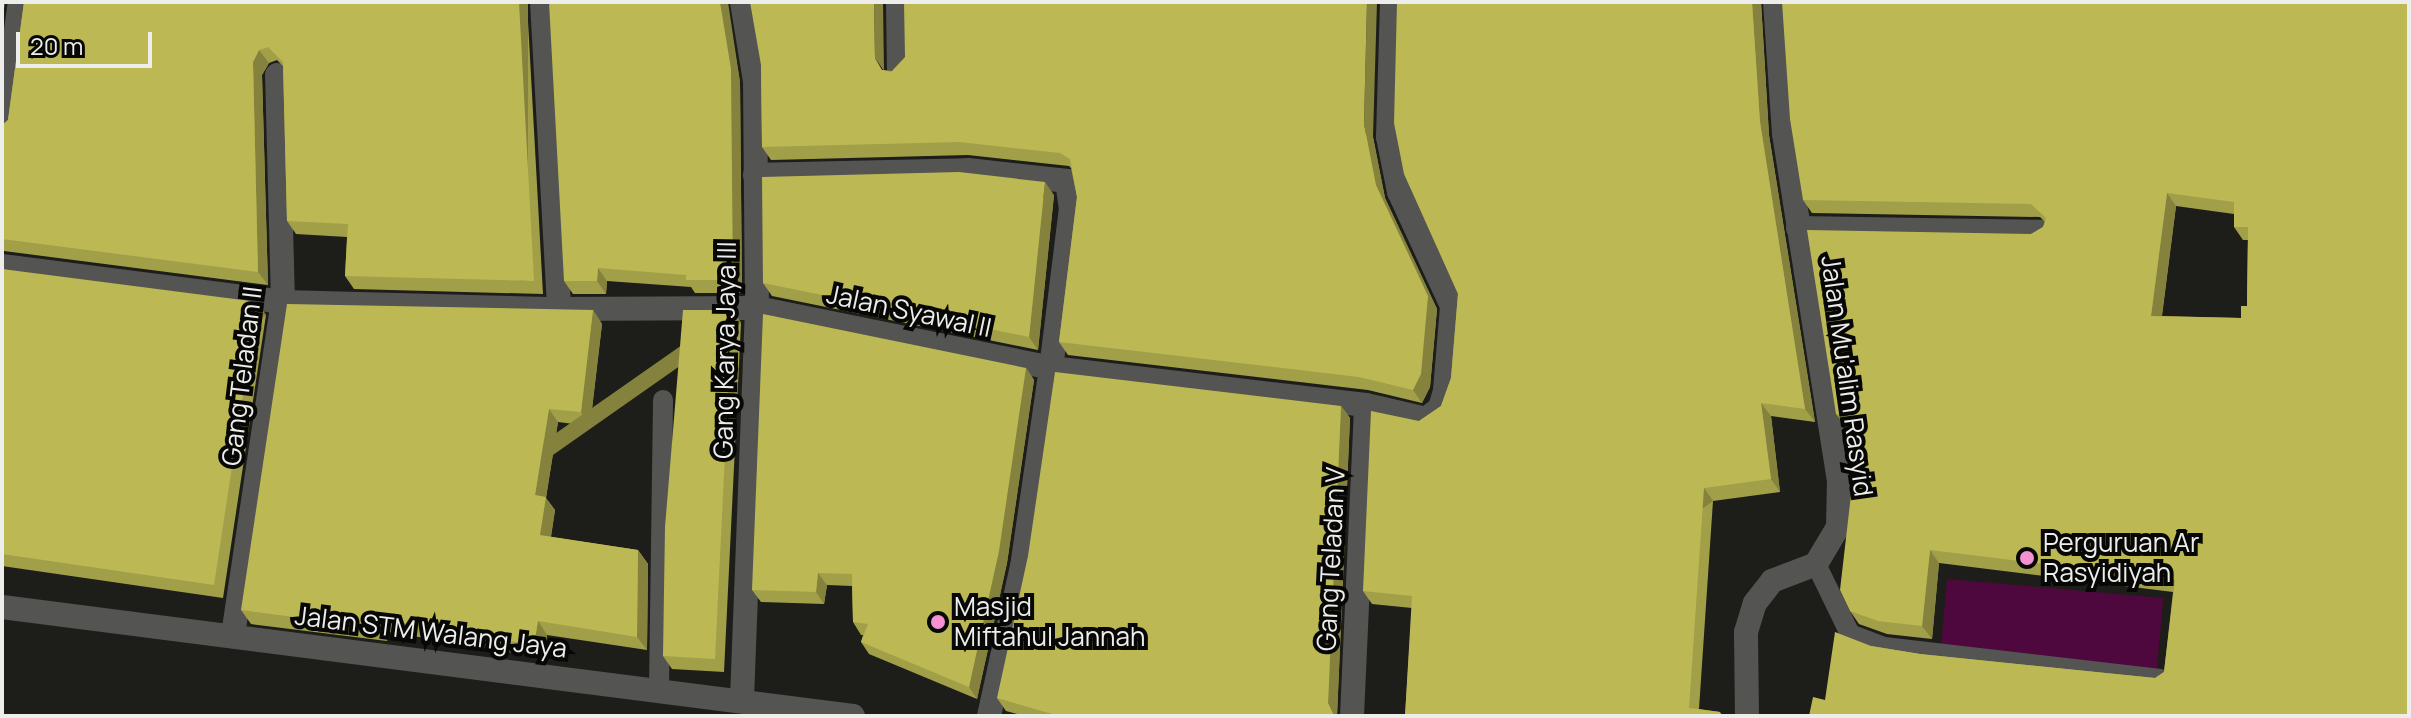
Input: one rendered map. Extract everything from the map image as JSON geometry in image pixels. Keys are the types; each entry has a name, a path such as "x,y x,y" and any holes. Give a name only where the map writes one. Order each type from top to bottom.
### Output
{"street":[{"path":"2,131 20,2"},
{"path":"542,2 559,309"},
{"name":"Gang Karya Jaya III","path":"742,2 755,81 757,308 742,699"},
{"path":"898,2 899,70"},
{"name":"Jalan Syawal II","path":"2,266 283,302 559,309 757,308 1051,368 1366,405 1416,418 1433,417 1443,399 1450,358 1452,306 1399,192 1388,137 1392,2"},
{"name":"Jalan Mu'alim Rasyid","path":"1775,2 1784,134 1839,481 1838,527 1816,564"},
{"name":"Gang Teladan II","path":"233,635 283,302 277,75"},
{"path":"755,175 968,170 1067,181 1071,208 1051,368 1022,566 989,716"},
{"path":"1798,228 2040,232"},
{"name":"Gang Teladan V","path":"1352,716 1366,405"},
{"path":"1747,716 1746,632 1755,603 1772,581 1816,564"},
{"name":"Jalan STM Walang Jaya","path":"2,607 742,699 853,716"}],"lane":[{"path":"659,689 663,400"},
{"path":"1816,564 1850,634 1884,647 2160,679"}],"shaded area":[{"path":"1947,579 2163,598 2157,671 1941,652"}],"building":[{"path":"24,2 519,2 534,281 345,276 348,224 287,221 283,62 268,47 259,50 253,62 258,272 2,239 2,125 8,120"},
{"path":"549,2 720,2 731,69 733,280 686,280 686,275 598,268 597,281 564,281"},
{"path":"750,2 874,2 875,58 882,70 891,72 905,57 904,2 1367,2 1364,124 1376,185 1428,296 1421,374 1413,390 1359,377 1059,342 1077,197 1070,159 1060,153 959,142 762,147 761,65"},
{"path":"1397,2 1752,2 1760,122 1805,409 1761,403 1771,479 1704,488 1689,708 1720,712 1720,716 1405,716 1412,596 1363,591 1371,411 1419,421 1441,406 1451,378 1458,294 1404,174 1394,123"},
{"path":"1782,2 2409,2 2409,716 1809,716 1813,697 1825,700 1835,632 1871,646 1920,654 2155,678 2164,672 2175,580 1930,550 1922,626 1878,621 1850,611 1840,590 1860,417 1836,414 1807,230 2031,234 2043,227 2046,218 2031,204 1803,200 1790,119","holes":["2167,193 2234,202 2234,227 2248,227 2247,306 2241,306 2241,318 2151,316"]},
{"path":"959,172 1045,182 1029,337 763,283 762,177"},
{"path":"2,269 257,302 214,585 2,554"},
{"path":"287,304 593,310 581,412 549,409 535,495 546,497 540,535 638,550 637,637 538,621 534,645 380,619 378,628 241,610"},
{"path":"683,310 732,310 715,659 663,656 665,527"},
{"path":"763,314 1026,368 999,551 969,687 861,642 868,624 853,622 852,574 818,573 816,592 752,590"},
{"path":"1055,372 1341,406 1328,703 1334,716 1052,716 997,698 1028,556"}],"place":[{"name":"Perguruan Ar Rasyidiyah","path":"2027,558"},
{"name":"Masjid Miftahul Jannah","path":"938,622"}]}
